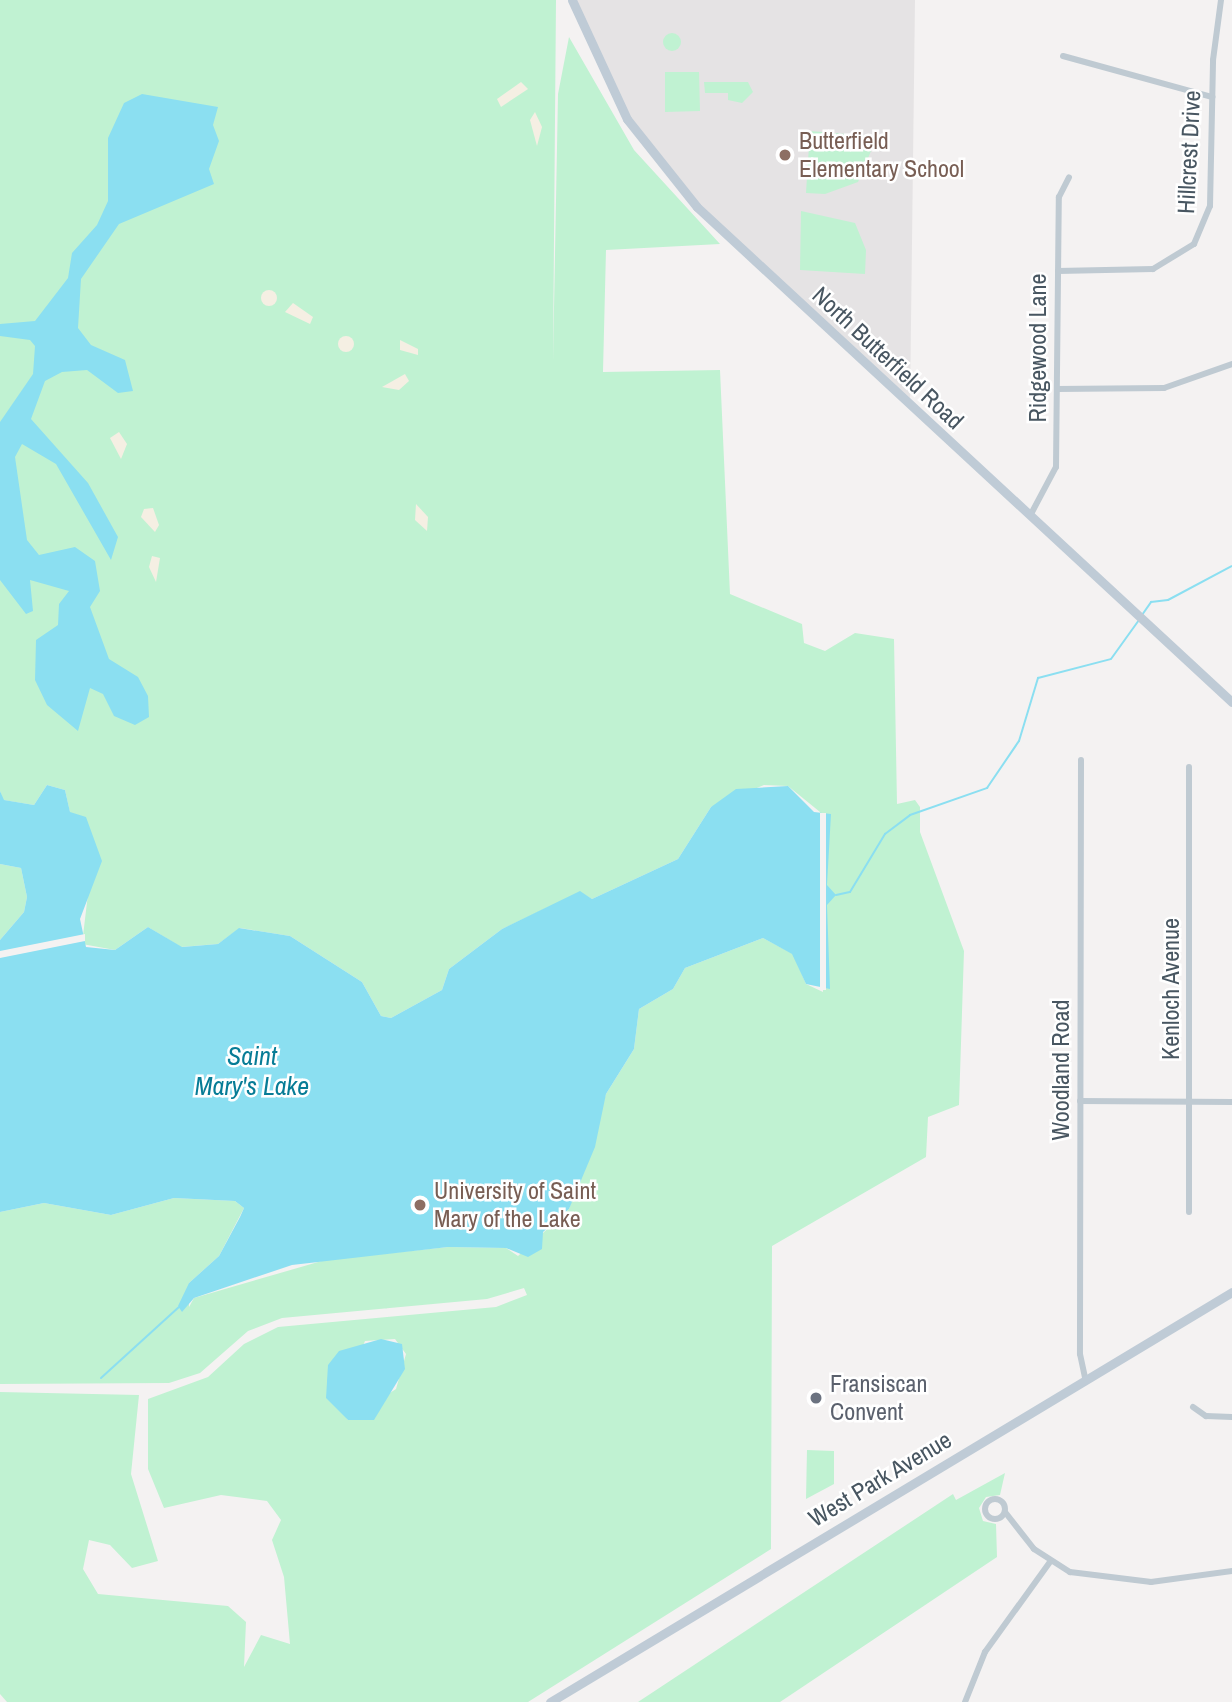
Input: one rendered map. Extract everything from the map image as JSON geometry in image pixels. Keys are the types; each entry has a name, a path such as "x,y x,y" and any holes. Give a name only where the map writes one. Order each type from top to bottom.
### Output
{"main road":[{"name":"North Butterfield Road","path":"572,0 618,104 671,179 1232,702"},
{"name":"West Park Avenue","path":"550,1702 1232,1292"}],"street":[{"name":"Hillcrest Drive","path":"1058,271 1153,269 1194,244 1210,206 1212,97 1221,0"},
{"path":"1063,56 1212,97"},
{"name":"Ridgewood Lane","path":"1031,514 1056,467 1059,197 1069,177"},
{"path":"1057,389 1164,388 1232,364"},
{"name":"Woodland Road","path":"1081,760 1080,1101 1086,1378"},
{"name":"Kenloch Avenue","path":"1189,767 1189,1212"},
{"path":"1080,1101 1232,1102"},
{"path":"1193,1408 1206,1416 1232,1417"},
{"path":"1005,1512 1050,1562 1091,1577 1151,1581 1232,1571"},
{"path":"965,1702 985,1651 1050,1562"}],"shaded area":[{"name":"Butterfield Elementary School","path":"572,0 915,0 910,404 697,207 618,104"}],"green space":[{"path":"0,0 556,0 553,361 558,94 569,37 634,150 720,244 606,250 603,372 720,370 730,594 802,624 804,643 825,651 855,633 894,639 897,804 915,800 920,807 920,832 964,951 959,1105 928,1117 926,1157 772,1246 771,1549 528,1702 7,1702 0,1694 0,1392 139,1395 131,1474 158,1561 132,1568 110,1545 89,1540 83,1569 98,1594 228,1606 246,1622 244,1667 261,1635 290,1644 284,1577 272,1540 281,1520 267,1501 221,1495 164,1508 148,1469 148,1399 208,1377 244,1344 278,1327 496,1307 527,1295 524,1288 487,1299 282,1318 248,1331 200,1373 169,1383 0,1384 0,1212 44,1203 111,1215 174,1198 235,1201 244,1208 219,1256 189,1283 189,1307 194,1298 325,1260 448,1247 506,1248 518,1256 569,1209 606,1094 634,1049 639,1009 673,989 685,968 763,938 793,954 806,984 823,992 820,812 788,786 764,785 711,807 678,859 592,899 580,892 502,929 449,969 442,990 391,1018 381,1016 362,982 290,936 240,928 218,944 181,947 148,927 115,950 82,944 88,894 65,790 47,785 34,805 3,800 0,791","holes":["395,1339 406,1354 396,1389 348,1420 337,1405 365,1341"]},
{"path":"668,33 676,33 681,42 679,49 668,51 663,46 663,38"},
{"path":"665,72 699,72 700,111 665,112"},
{"path":"704,82 748,82 753,92 742,103 728,100 728,93 705,93"},
{"path":"810,131 870,136 871,151 858,182 825,194 806,193"},
{"path":"801,211 855,223 866,250 865,274 800,270"},
{"path":"0,864 21,868 27,897 24,912 0,940"},
{"path":"807,1450 834,1451 834,1484 806,1499"},
{"path":"1005,1473 1000,1495 986,1497 979,1508 983,1521 996,1524 997,1557 780,1702 638,1702 953,1494 956,1500"}],"sand":[{"path":"521,82 528,89 501,107 497,99"},
{"path":"535,112 542,127 537,146 530,120"},
{"path":"266,290 272,290 277,298 275,304 266,306 261,301 261,295"},
{"path":"293,303 313,317 310,324 285,312"},
{"path":"346,336 354,344 346,352 338,344"},
{"path":"400,340 418,349 418,355 400,350"},
{"path":"405,374 409,381 399,390 382,387"},
{"path":"119,432 127,444 121,459 110,438"},
{"path":"416,504 428,517 427,531 415,520"},
{"path":"153,508 159,525 155,532 141,517 144,509"},
{"path":"152,556 160,558 156,582 149,567"}],"water":[{"path":"142,94 218,107 213,125 219,141 209,169 214,184 119,224 81,279 78,328 91,345 125,360 133,391 118,393 87,370 62,372 45,381 31,419 88,483 118,537 111,560 56,464 22,444 15,457 27,540 39,555 75,547 95,561 100,591 90,607 109,659 138,677 148,696 149,717 135,725 114,716 103,694 90,688 78,731 47,705 35,680 36,640 58,625 59,604 69,591 30,580 33,611 26,614 0,580 0,422 33,374 35,346 30,340 0,336 0,324 35,321 68,278 72,253 97,225 108,201 108,138 124,103"},
{"name":"Saint Mary's Lake","path":"47,785 65,790 70,812 86,817 102,861 80,919 86,947 115,950 148,927 182,947 218,944 239,928 290,936 362,982 381,1016 391,1018 442,990 449,969 502,929 580,891 592,899 678,859 711,807 736,789 788,786 814,812 831,814 827,885 836,895 827,905 830,989 806,984 792,954 763,938 685,968 673,989 639,1009 634,1049 606,1094 595,1147 569,1209 543,1232 542,1249 528,1257 506,1248 448,1247 292,1265 194,1298 182,1312 178,1306 189,1283 219,1256 240,1217 244,1208 235,1201 174,1198 111,1215 44,1203 0,1212 0,940 24,912 27,897 21,868 0,864 0,791 4,800 34,805"},
{"path":"381,1339 402,1344 405,1369 374,1420 348,1420 326,1398 328,1365 339,1351"}],"pier":[{"path":"820,813 826,813 826,990 820,990"},
{"path":"85,934 85,941 0,958 0,951"}],"waterway":[{"path":"1142,615 1151,602 1168,600 1232,566"},
{"path":"836,895 850,892 885,834 910,815 987,788 1019,741 1038,678 1111,659 1139,620"},
{"path":"101,1378 179,1307"}],"place":[{"name":"Butterfield Elementary School","path":"785,155"},
{"name":"University of Saint Mary of the Lake","path":"420,1205"},
{"name":"Fransiscan Convent","path":"816,1398"}]}
